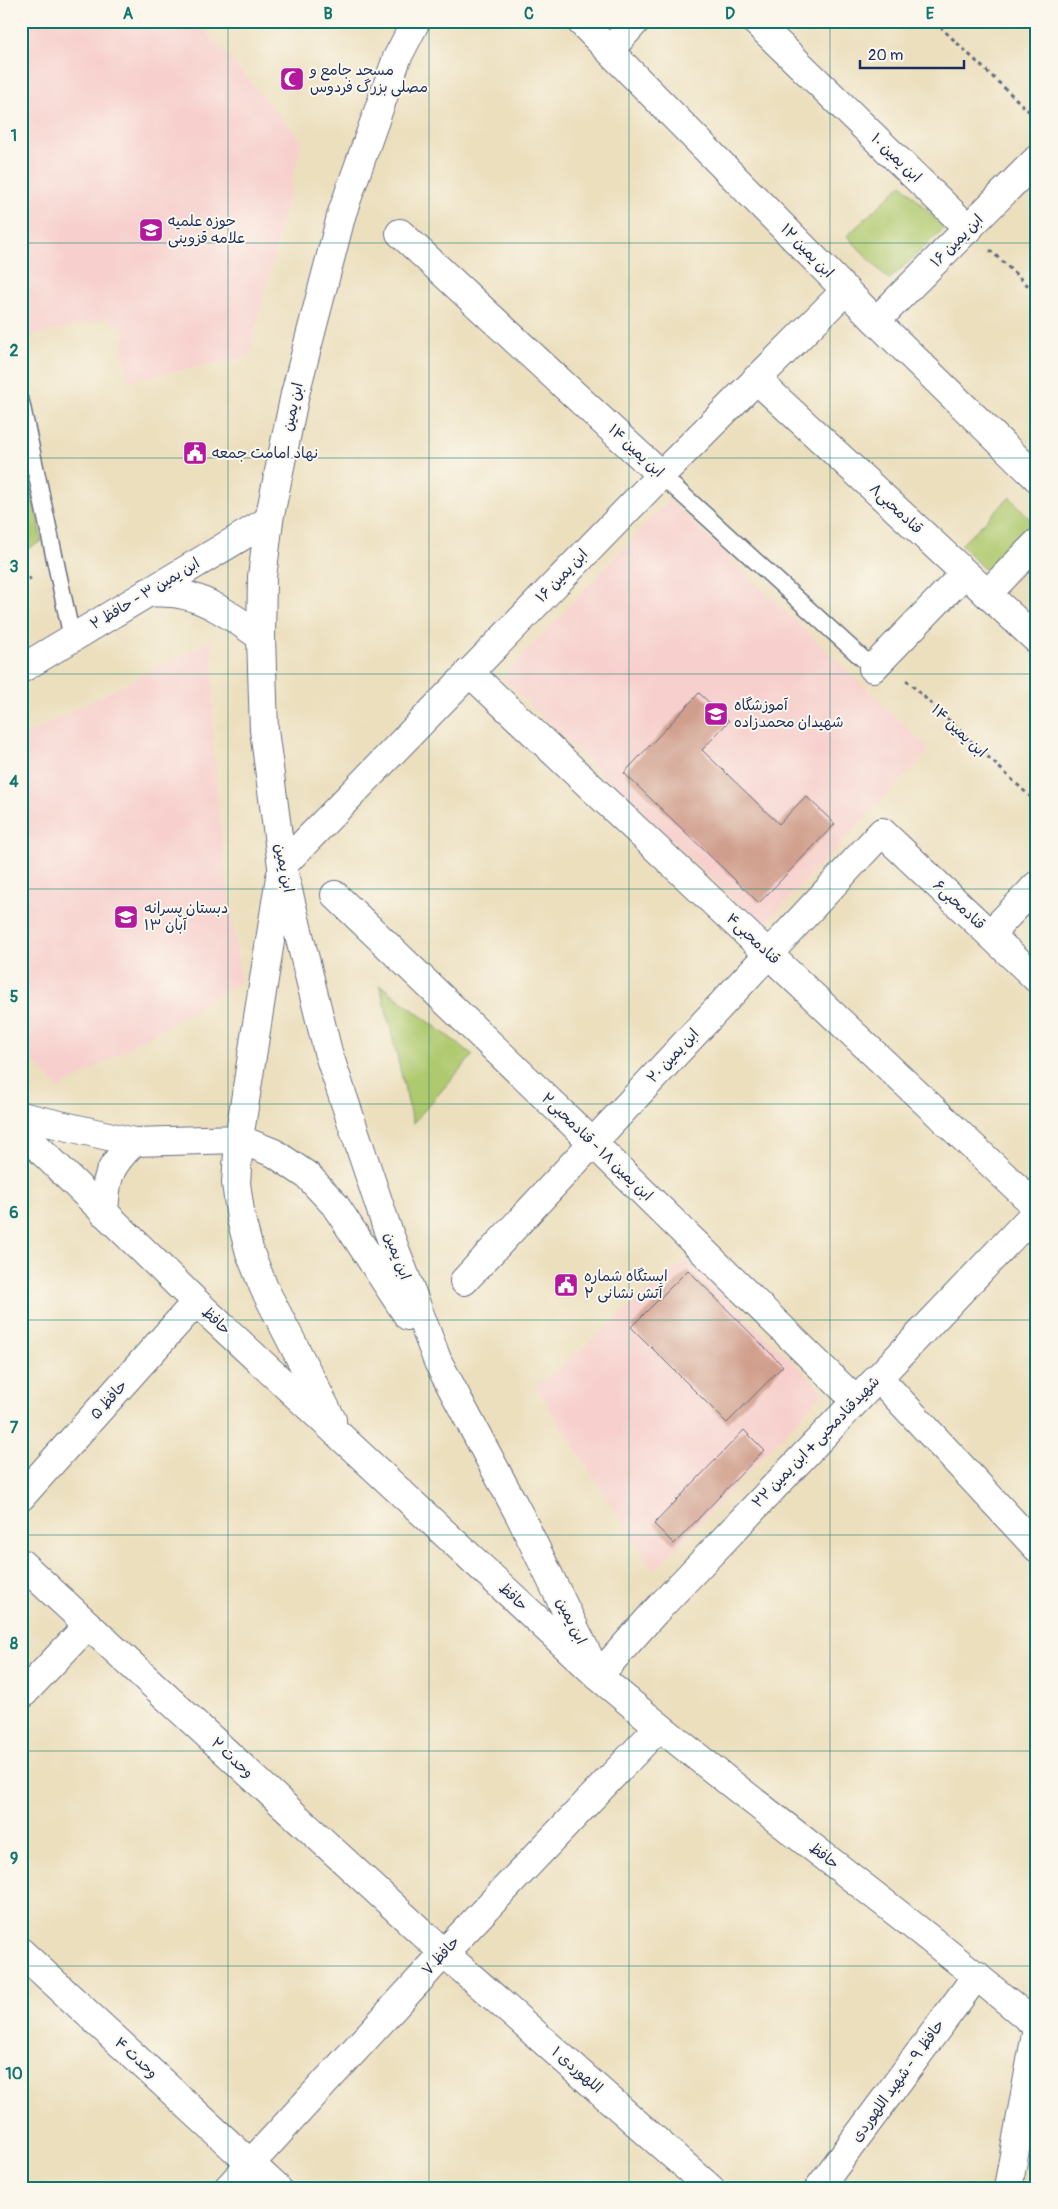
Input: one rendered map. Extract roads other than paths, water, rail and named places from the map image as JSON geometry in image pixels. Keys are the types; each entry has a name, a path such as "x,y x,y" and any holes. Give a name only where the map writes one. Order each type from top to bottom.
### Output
{"street":[{"name":"ابن یمین","path":"416,21 397,58 342,213 295,394 269,520 262,577 261,637 264,730 282,866 328,1052 387,1228 438,1362 520,1516 598,1676"},
{"name":"ابن یمین ۱۲","path":"580,21 876,321 1037,478"},
{"path":"610,50 636,21"},
{"name":"ابن یمین ۱۰","path":"755,21 969,229"},
{"name":"ابن یمین ۱۶","path":"876,321 1037,159"},
{"name":"ابن یمین ۱۴","path":"400,233 661,474"},
{"name":"ابن یمین ۱۶","path":"282,866 661,474 846,290"},
{"name":"قنادمحبی۸","path":"756,378 1037,640"},
{"name":"ابن یمین ۳ - حافظ ۲","path":"21,669 269,520"},
{"path":"987,594 1037,543"},
{"path":"877,663 965,573"},
{"path":"148,592 180,594 207,604 236,619 261,637"},
{"name":"قنادمحبی۴","path":"469,672 1037,1207"},
{"name":"ابن یمین ۲۰","path":"464,1281 882,832"},
{"name":"قنادمحبی۶","path":"882,832 1037,979"},
{"path":"282,866 239,1139 236,1183 241,1218 250,1253 264,1288 342,1438"},
{"path":"990,934 1037,886"},
{"name":"ابن یمین ۱۸ - قنادمحبی۲","path":"336,895 592,1142 856,1401"},
{"path":"21,1116 134,1142 239,1139 274,1153 308,1176 335,1205 438,1362"},
{"name":"حافظ","path":"21,1130 196,1302 598,1676 658,1728 977,1975 1037,2027"},
{"path":"104,1213 107,1180 117,1159 134,1142"},
{"name":"شهیدقنادمحبی + ابن یمین ۲۲","path":"598,1676 654,1612 1037,1211"},
{"name":"حافظ ۵","path":"21,1497 196,1302"},
{"path":"878,1376 1037,1548"},
{"name":"وحدت ۲","path":"21,1563 444,1953"},
{"path":"21,1696 88,1625"},
{"name":"حافظ ۷","path":"228,2188 444,1953 658,1728"},
{"name":"وحدت ۴","path":"21,1952 277,2188"},
{"name":"اللهوردی ۱","path":"444,1953 710,2188"},
{"name":"حافظ ۹ - شهید اللهوردی","path":"819,2188 977,1975"},
{"path":"1008,2188 1037,2027"}],"lane":[{"path":"21,402 72,638"},
{"name":"ابن یمین ۱۴","path":"661,474 877,663"}],"place":[{"name":"مسجد جامع و مصلی بزرگ فردوس","path":"292,79"},
{"name":"حوزه علمیه علامه قزوینی","path":"151,230"},
{"name":"نهاد امامت جمعه","path":"195,453"},
{"name":"آموزشگاه شهیدان محمدزاده","path":"716,714"},
{"name":"دبستان پسرانه ۱۳ آبان","path":"126,917"},
{"name":"ایستگاه شماره ۲ آتش نشانی","path":"566,1285"}]}
